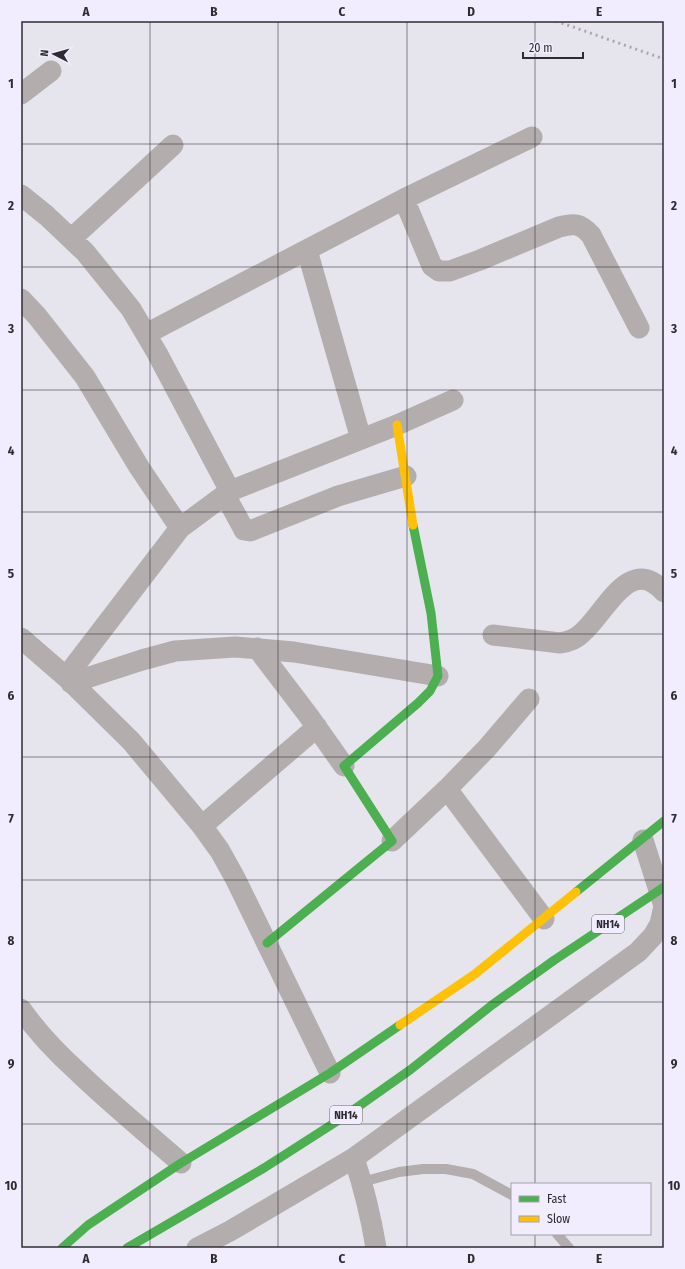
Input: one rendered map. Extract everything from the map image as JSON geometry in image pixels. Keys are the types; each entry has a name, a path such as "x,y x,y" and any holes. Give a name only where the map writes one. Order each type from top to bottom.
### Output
{"main road":[{"path":"267,943 392,841 344,766 418,703 430,691 438,676 431,613 414,530 397,424"},
{"path":"62,1248 88,1225 181,1163 330,1073 475,974 643,840 664,821"},
{"name":"NH14","path":"126,1248 264,1168 342,1118 410,1070 492,1005 553,961 664,886"}],"street":[{"path":"21,94 51,71"},
{"path":"146,334 404,199 532,137"},
{"path":"70,239 173,145"},
{"path":"21,195 85,252 131,309 196,425 244,530 250,531 338,496 406,476"},
{"path":"404,199 432,266 438,271 450,271 480,260 559,226 571,224 579,225 585,228 591,235 639,328"},
{"path":"307,250 361,439"},
{"path":"21,299 37,316 85,377 140,467 180,528"},
{"path":"68,680 180,528 227,493 453,400"},
{"path":"493,635 560,643 568,642 583,633 624,585 635,580 642,579 651,581 664,592"},
{"path":"21,638 68,680 131,741 202,826 220,851 267,943 330,1073"},
{"path":"68,680 175,651 235,647 294,652 438,676"},
{"path":"257,648 317,727 344,766"},
{"path":"392,841 448,788 487,748 529,699"},
{"path":"202,826 317,727"},
{"path":"448,788 544,919"},
{"path":"197,1248 230,1231 354,1158 638,952 653,936 660,924 664,906 643,840"},
{"path":"21,1009 57,1052 98,1091 181,1163"},
{"path":"354,1158 362,1182 376,1248"}],"lane":[{"path":"362,1182 400,1172 446,1168 473,1174 511,1194"},
{"path":"558,1235 569,1248"}],"railway":[{"path":"556,21 664,59"}],"traffic: fast":[{"path":"267,943 392,841 344,766 418,703 430,691 438,676 431,613 413,525"},
{"path":"576,892 664,821"},
{"path":"553,961 664,887"},
{"path":"127,1248 264,1168 342,1118 410,1070 492,1005 553,961"},
{"path":"62,1248 88,1225 181,1163 330,1073 400,1025"}],"traffic: slow":[{"path":"397,425 413,525"},
{"path":"400,1025 475,974 576,892"}]}
